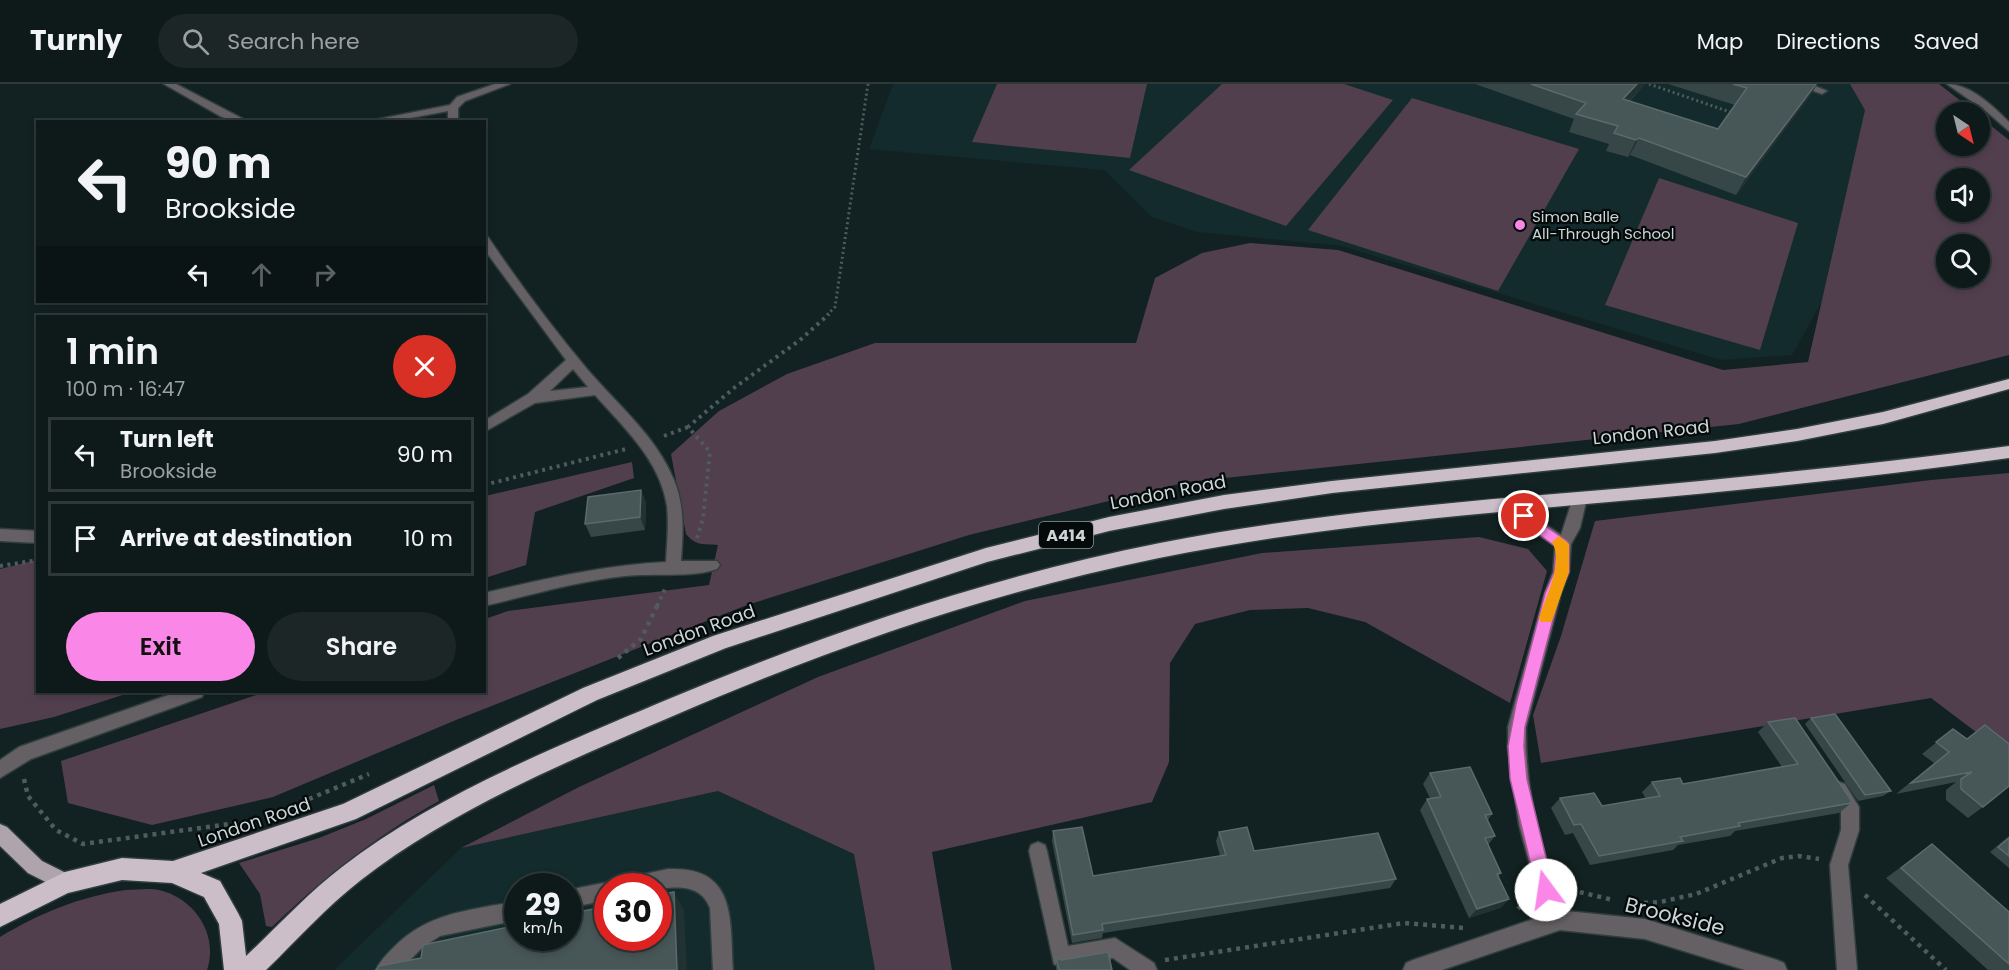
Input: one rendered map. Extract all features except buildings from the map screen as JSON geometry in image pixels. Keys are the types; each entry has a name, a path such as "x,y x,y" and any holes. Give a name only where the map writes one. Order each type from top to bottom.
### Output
{"highway":[{"name":"London Road","path":"173,872 348,812 590,694 720,642 986,555 1109,525 1224,502 1332,487 1704,448 1797,435 1883,418 2009,384"},
{"name":"A414","path":"249,970 327,895 364,864 457,808 599,738 695,696 858,634 995,591 1126,558 1228,538 1318,525 1833,474 2009,452"},
{"path":"0,916 64,883 122,869 173,872 212,889 230,921 236,970"}],"main road":[{"path":"0,833 35,867 64,883"}],"street":[{"path":"170,84 239,120"},
{"path":"453,120 457,103 471,84"},
{"path":"378,120 457,103 505,84"},
{"path":"1799,84 1822,91"},
{"path":"1952,84 1991,110 2009,129"},
{"path":"1991,110 2009,108"},
{"path":"486,243 542,322 598,390 647,443 664,471 673,498 680,568"},
{"path":"486,425 535,398 558,378 573,360"},
{"path":"535,398 598,390"},
{"path":"1560,920 1546,890 1518,779 1516,746 1520,716 1553,593 1562,572 1563,544 1572,528 1580,498"},
{"path":"1506,505 1563,544"},
{"path":"0,535 36,537"},
{"path":"486,600 571,579 625,570 712,566"},
{"path":"0,770 25,753 193,693"},
{"path":"1831,779 1850,807 1850,830 1841,854 1839,871 1847,970"},
{"path":"1038,851 1061,957 1115,948 1152,968"},
{"path":"672,877 694,879 710,888 718,900 723,970"},
{"path":"386,970 414,942 428,932 504,913"},
{"name":"Brookside","path":"1413,970 1560,920 1591,921 1645,929 1777,970"}],"path":[{"path":"486,483 647,443 703,419 734,389 821,324 835,307 868,84"},
{"path":"1649,84 1733,113"},
{"path":"613,661 641,639 680,568 703,518 710,452 688,426"},
{"path":"0,566 36,560"},
{"path":"18,758 28,796 56,830 83,844 246,822"},
{"path":"300,802 375,772"},
{"path":"1638,903 1659,904 1677,900 1782,858 1798,855 1814,857 1827,862 1839,871 1946,970"},
{"path":"1512,914 1523,904 1528,892 1575,890 1617,902"},
{"path":"1152,968 1161,960 1404,923 1469,928"}],"shaded area":[{"name":"Simon Balle All-Through School","path":"893,84 1860,84 1910,144 1792,355 1721,360 1341,246 1197,232 1152,217 1104,170 869,149"},
{"path":"997,84 1147,84 1130,158 972,142"},
{"path":"1222,84 1344,84 1393,100 1286,226 1129,170"},
{"path":"1850,84 1939,84 1962,102 1936,102 1936,156 1990,156 1990,125 2009,140 2009,355 1739,424 1187,482 969,535 747,605 456,720 273,797 152,825 68,803 61,761 262,693 486,693 486,619 508,611 709,585 718,545 697,542 686,534 671,454 719,411 787,374 875,343 1136,343 1155,278 1202,253 1250,243 1338,250 1723,370 1808,362 1865,110"},
{"path":"1412,98 1579,149 1498,291 1308,230"},
{"path":"1659,178 1798,223 1760,350 1605,305"},
{"path":"632,462 634,478 535,512 526,565 486,578 486,496"},
{"path":"2009,473 2009,757 1931,698 1541,763 1533,715 1561,636 1595,521 1931,480"},
{"path":"1479,537 1528,549 1547,571 1510,703 1365,622 1308,608 1250,610 1195,624 1170,663 1169,762 1152,802 932,852 952,970 875,970 854,854 718,791 461,848 579,787 818,677 1025,601 1262,553"},
{"path":"36,560 36,693 129,693 54,717 0,729 0,569"},
{"path":"434,785 439,801 372,843 311,891 272,927 266,926 260,894 239,863 319,838 366,819"},
{"path":"718,791 854,854 875,970 334,970 461,848"},
{"path":"125,890 159,890 172,894 193,909 201,920 209,943 210,957 207,970 0,970 0,937 60,907"}],"slow traffic":[{"path":"1546,618 1562,572 1563,544 1559,542"}],"place":[{"name":"Simon Balle All-Through School","path":"1520,225"}],"route":[{"path":"1524,516 1563,544 1562,572 1553,593 1523,704 1517,727 1516,746 1518,779 1546,890"}]}
